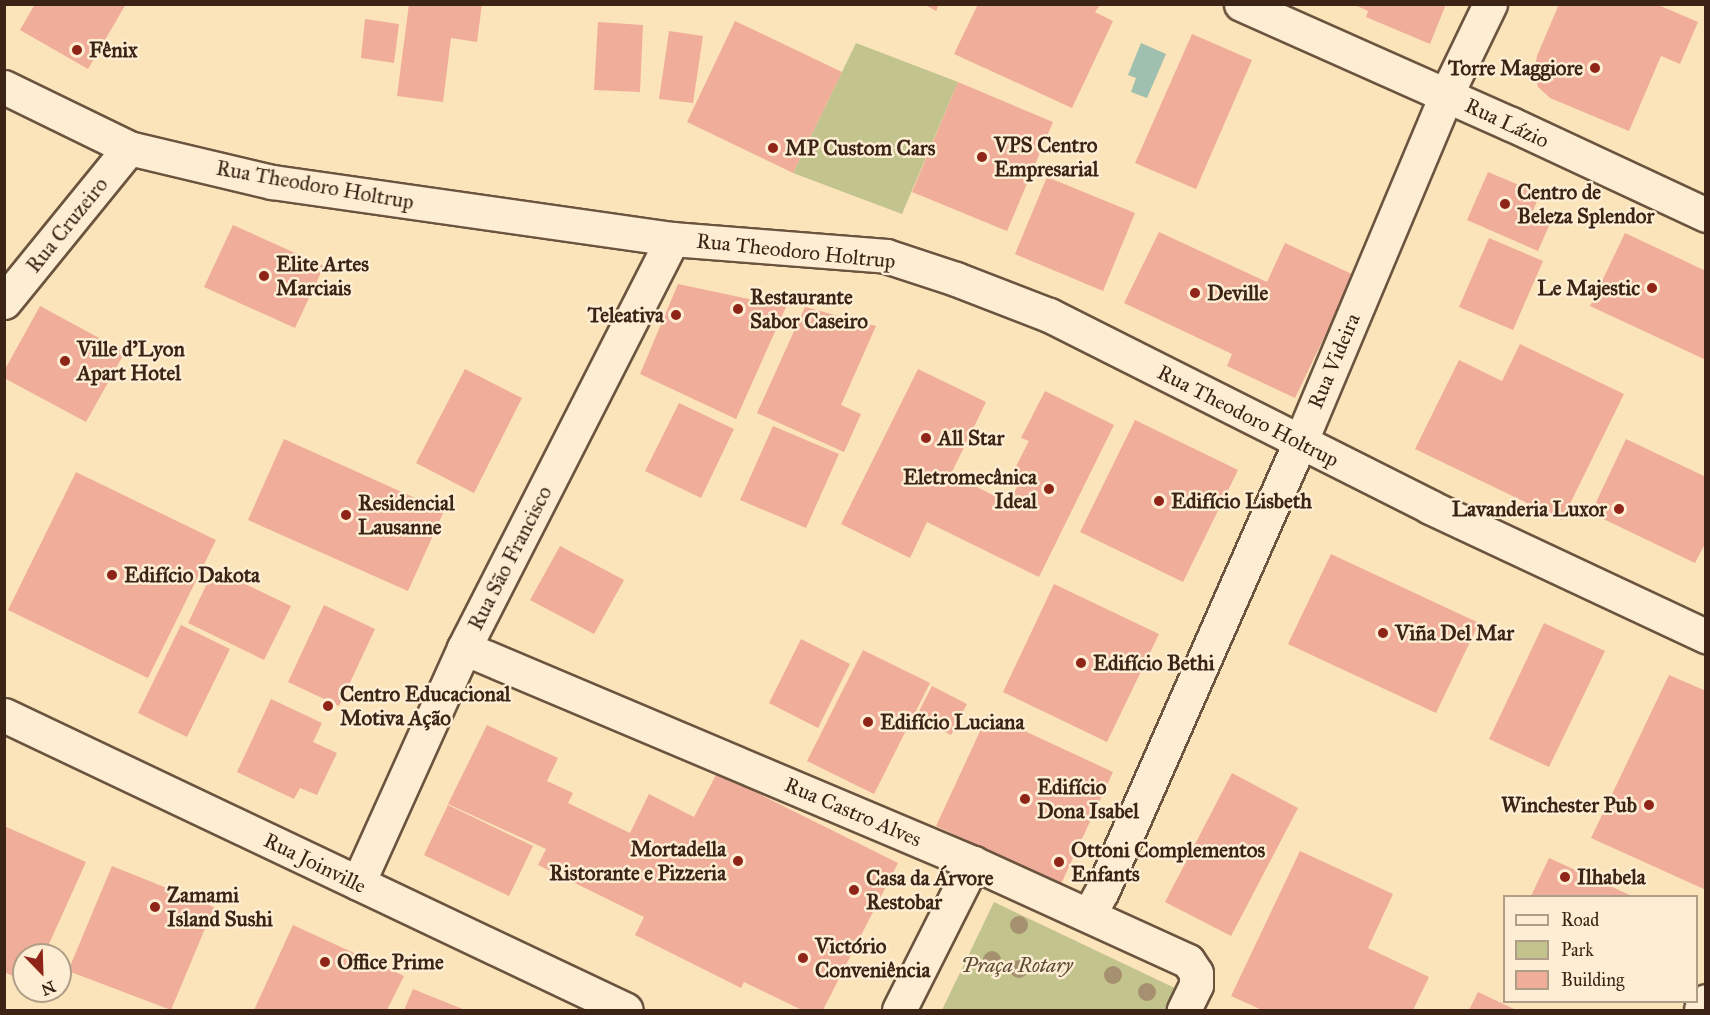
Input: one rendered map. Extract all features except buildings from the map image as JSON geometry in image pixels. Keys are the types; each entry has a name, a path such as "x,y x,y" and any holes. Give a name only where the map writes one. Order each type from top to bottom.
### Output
{"street":[{"name":"Rua Lázio","path":"1241,4 1446,95 1706,215"},
{"name":"Rua Videira","path":"1089,915 1102,891 1300,443 1446,95 1490,4"},
{"name":"Rua Theodoro Holtrup","path":"4,87 129,148 272,182 672,238 886,256 956,279 1049,315 1430,507 1706,636"},
{"name":"Rua Cruzeiro","path":"4,302 129,148"},
{"name":"Rua São Francisco","path":"358,883 464,648 672,238"},
{"name":"Rua Castro Alves","path":"464,648 973,863 1188,961 1196,973 1196,985 1184,1011"},
{"name":"Rua Joinville","path":"4,715 627,1011"},
{"path":"899,1011 973,863"},
{"path":"1701,1011 1706,1001"}],"green space":[{"path":"856,43 958,82 902,214 793,173"},
{"name":"Praça Rotary","path":"994,902 1179,990 1169,1010 942,1010"}],"shaded area":[{"path":"1141,43 1166,54 1147,98 1131,92 1136,78 1128,75"}],"place":[{"name":"Fênix","path":"77,50"},
{"name":"Torre Maggiore","path":"1595,68"},
{"name":"MP Custom Cars","path":"773,148"},
{"name":"VPS Centro Empresarial","path":"982,157"},
{"name":"Centro de Beleza Splendor","path":"1505,204"},
{"name":"Elite Artes Marciais","path":"264,276"},
{"name":"Le Majestic","path":"1652,288"},
{"name":"Deville","path":"1195,293"},
{"name":"Restaurante Sabor Caseiro","path":"738,309"},
{"name":"Teleativa","path":"676,315"},
{"name":"Ville d'Lyon Apart Hotel","path":"65,361"},
{"name":"All Star","path":"926,438"},
{"name":"Eletromecânica Ideal","path":"1049,489"},
{"name":"Edifício Lisbeth","path":"1159,501"},
{"name":"Lavanderia Luxor","path":"1619,509"},
{"name":"Residencial Lausanne","path":"346,515"},
{"name":"Edifício Dakota","path":"112,575"},
{"name":"Viña Del Mar","path":"1383,633"},
{"name":"Edifício Bethi","path":"1081,663"},
{"name":"Centro Educacional Motiva Ação","path":"328,706"},
{"name":"Edifício Luciana","path":"868,722"},
{"name":"Edifício Dona Isabel","path":"1025,799"},
{"name":"Winchester Pub","path":"1649,805"},
{"name":"Mortadella Ristorante e Pizzeria","path":"738,861"},
{"name":"Ottoni Complementos Enfants","path":"1059,862"},
{"name":"Ilhabela","path":"1565,877"},
{"name":"Casa da Árvore Restobar","path":"854,890"},
{"name":"Zamami Island Sushi","path":"155,907"},
{"name":"Victório Conveniência","path":"803,958"},
{"name":"Office Prime","path":"325,962"}]}
